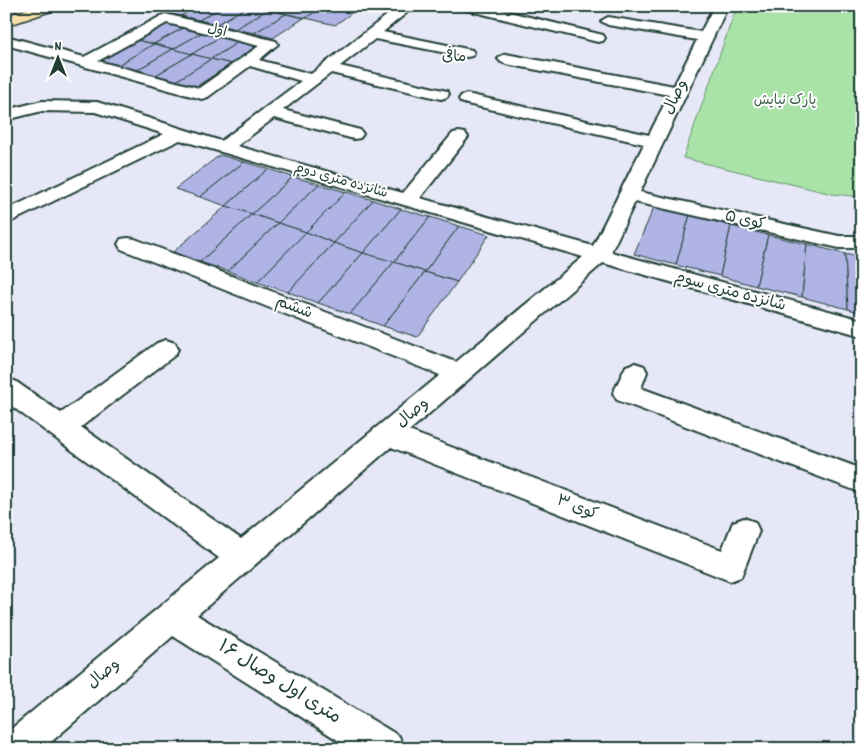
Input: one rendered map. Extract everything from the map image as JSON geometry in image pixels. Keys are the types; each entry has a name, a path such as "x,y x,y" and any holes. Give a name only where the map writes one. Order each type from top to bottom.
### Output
{"main road":[{"path":"6,20 52,6"}],"street":[{"path":"224,148 408,6"},
{"path":"467,6 486,8 598,38"},
{"name":"وصال","path":"15,749 599,256 721,6"},
{"name":"اول","path":"85,62 165,18 271,44 247,61"},
{"path":"608,21 705,37"},
{"path":"372,34 467,53"},
{"path":"6,40 202,94 247,61 314,79"},
{"path":"506,59 678,92"},
{"path":"328,68 441,94"},
{"path":"467,99 654,141"},
{"name":"شانزده متری دوم","path":"6,115 42,106 84,105 97,107 224,148 599,256"},
{"path":"272,112 354,134"},
{"path":"6,218 178,134"},
{"path":"408,200 459,137"},
{"name":"کوی ۵","path":"628,195 839,242 862,242"},
{"name":"ششم","path":"128,244 460,373"},
{"name":"شانزده متری سوم","path":"599,256 862,328"},
{"path":"62,426 166,349"},
{"path":"635,372 626,393 862,481"},
{"path":"6,388 62,426 242,557"},
{"name":"کوی ۳","path":"388,434 730,567 744,531"},
{"name":"۱۶ متری اول وصال","path":"172,617 386,749"}],"green space":[{"name":"پارک نیایش","path":"737,6 862,6 862,197 832,194 683,158"}],"building":[{"path":"174,6 199,6 181,16 164,12"},
{"path":"199,6 224,6 199,20 181,16"},
{"path":"224,6 249,6 217,24 199,20"},
{"path":"249,6 267,10 235,29 217,24"},
{"path":"255,6 288,6 279,12"},
{"path":"288,6 324,6 306,18 279,12"},
{"path":"324,6 361,6 335,25 306,18"},
{"path":"267,10 286,14 254,33 235,29"},
{"path":"286,14 304,18 273,38 254,33"},
{"path":"169,22 187,26 154,44 136,40"},
{"path":"187,26 205,31 173,49 154,44"},
{"path":"205,31 223,35 192,54 173,49"},
{"path":"223,35 242,40 211,59 192,54"},
{"path":"136,40 154,44 118,65 99,60"},
{"path":"242,40 262,44 231,64 211,59"},
{"path":"154,44 173,49 137,70 118,65"},
{"path":"173,49 192,54 156,75 137,70"},
{"path":"192,54 211,59 176,81 156,75"},
{"path":"211,59 231,64 197,86 176,81"},
{"path":"220,155 244,162 200,197 175,189"},
{"path":"244,162 268,169 226,206 200,197"},
{"path":"268,169 293,177 252,214 226,206"},
{"path":"293,177 319,184 278,223 252,214"},
{"path":"319,184 346,192 306,232 278,223"},
{"path":"346,192 373,200 334,243 306,232"},
{"path":"373,200 401,209 363,253 334,243"},
{"path":"226,206 252,214 200,262 173,252"},
{"path":"654,207 690,215 676,265 634,254"},
{"path":"401,209 430,217 394,262 363,253"},
{"path":"252,214 278,223 228,271 200,262"},
{"path":"690,215 731,226 720,276 676,265"},
{"path":"430,217 459,226 425,272 394,262"},
{"path":"278,223 306,232 257,282 228,271"},
{"path":"459,226 489,235 457,282 425,272"},
{"path":"731,226 768,235 756,286 720,276"},
{"path":"306,232 334,243 288,292 257,282"},
{"path":"768,235 807,244 802,297 756,286"},
{"path":"334,243 363,253 318,303 288,292"},
{"path":"807,244 845,254 848,309 802,297"},
{"path":"363,253 394,262 350,314 318,303"},
{"path":"845,254 862,258 862,313 848,309"},
{"path":"394,262 425,272 383,326 350,314"},
{"path":"425,272 457,282 417,337 383,326"}],"district":[{"name":"مافی","path":"454,58"}]}
